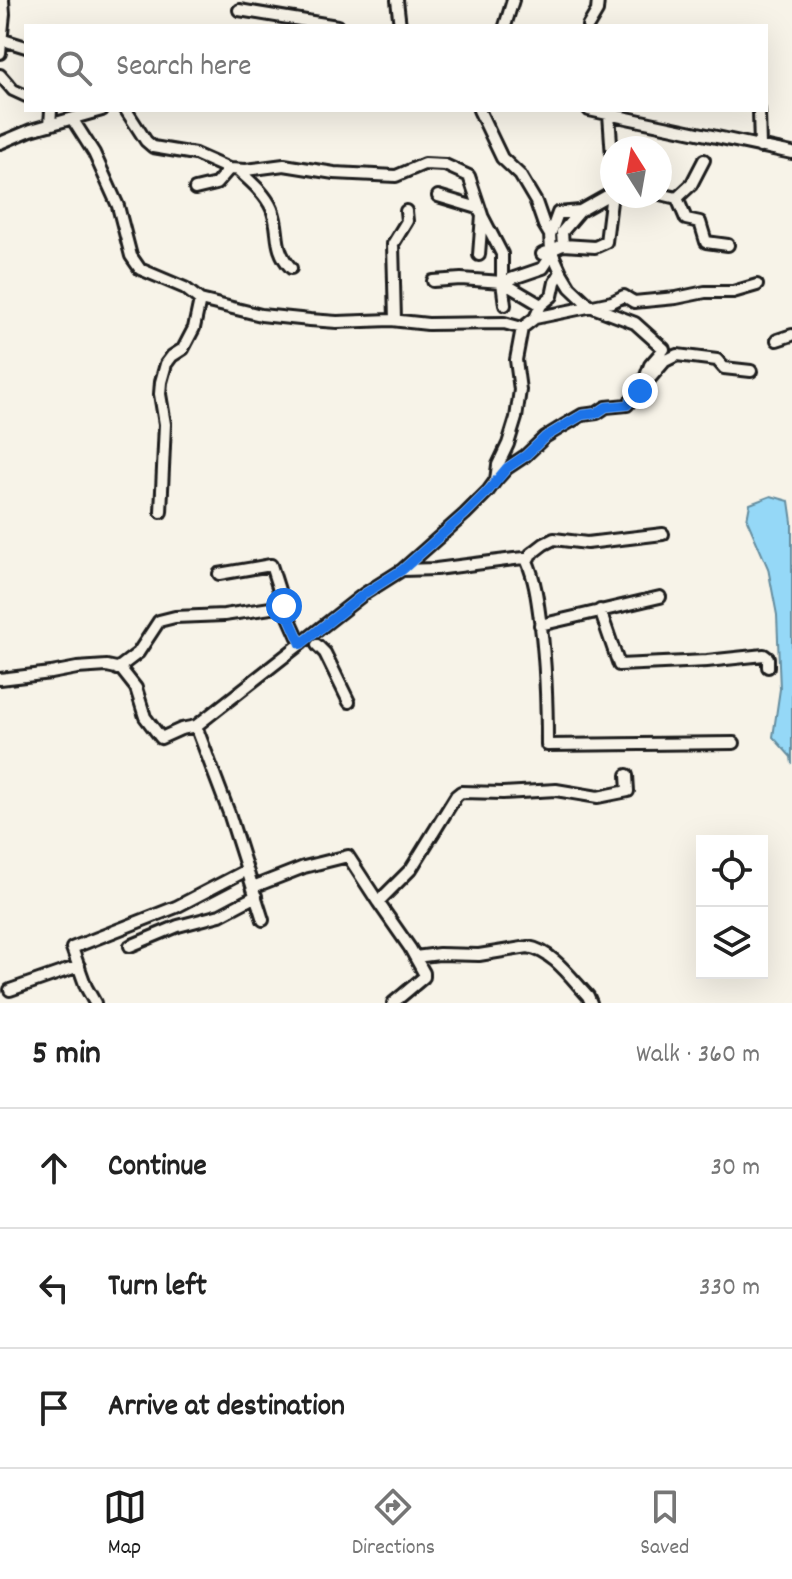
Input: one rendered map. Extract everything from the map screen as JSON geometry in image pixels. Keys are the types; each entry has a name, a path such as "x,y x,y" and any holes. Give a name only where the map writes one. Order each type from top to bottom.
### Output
{"street":[{"path":"0,53 3,0"},
{"path":"397,0 400,24"},
{"path":"506,24 513,0"},
{"path":"589,24 597,11 598,0"},
{"path":"239,10 325,24"},
{"path":"0,39 24,46"},
{"path":"0,75 13,90 24,95"},
{"path":"50,125 51,112"},
{"path":"0,143 31,130 96,112"},
{"path":"127,112 153,147 195,154 233,170 263,194 271,208 281,257 291,268"},
{"path":"480,112 502,158 520,175 536,202 550,235"},
{"path":"599,112 792,153"},
{"path":"759,112 760,147"},
{"path":"609,114 611,136"},
{"path":"73,120 94,153 118,206 131,256 140,269 185,288 200,300 261,315 297,319 337,322 395,320 428,324 504,323 522,328"},
{"path":"677,198 691,185 704,160"},
{"path":"195,189 216,184 233,170 284,165 334,173 396,176 424,164 445,165 469,176 482,215 479,255"},
{"path":"438,196 478,208 502,254 505,305"},
{"path":"672,197 677,198"},
{"path":"677,198 686,219 700,222 706,242 728,245"},
{"path":"563,245 562,232 580,211 600,200"},
{"path":"549,252 563,245 595,247 606,242 610,208"},
{"path":"395,320 393,244 407,221 406,211"},
{"path":"433,281 461,279 502,282 543,268 558,213 580,211"},
{"path":"549,252 570,287 590,306 635,323 664,349 650,365 640,391"},
{"path":"535,318 541,305 552,296 561,272"},
{"path":"502,282 541,305"},
{"path":"496,480 498,465 516,418 520,390 516,360 522,328 535,318 612,302 624,296 634,302 705,292 733,292 757,285"},
{"path":"161,512 165,424 161,382 166,364 183,349 194,328 200,300"},
{"path":"777,340 792,335"},
{"path":"0,679 107,666 126,674 136,688 145,717 161,738 196,726 308,642 364,594 402,570 465,514 507,468 545,437 582,415 597,413 606,407 627,405 665,361 677,355 717,360 724,368 751,371"},
{"path":"527,561 531,554 554,539 587,543 663,534"},
{"path":"402,570 525,558 535,588 540,625 547,745 734,743"},
{"path":"219,574 271,565 284,606 308,642 325,653 349,702"},
{"path":"540,625 660,597"},
{"path":"117,669 138,653 159,621 284,606"},
{"path":"600,610 619,665 764,655 768,658 768,667"},
{"path":"196,726 219,785 263,920"},
{"path":"378,902 411,869 461,792 556,790 598,797 628,791 627,775"},
{"path":"130,946 178,926 220,915 254,892 304,867 348,856 415,957 424,977 393,1003"},
{"path":"95,1003 72,948 176,907 247,870"},
{"path":"415,957 479,955 535,948 546,953 588,996 591,1003"},
{"path":"10,990 79,966"}],"water":[{"path":"771,496 789,501 792,522 792,764 791,757 773,737 780,689 777,615 768,568 747,520 750,504"}],"route":[{"path":"284,606 301,644 364,594 402,570 465,514 507,468 545,437 582,415 597,413 606,407 627,405 640,391"}]}
